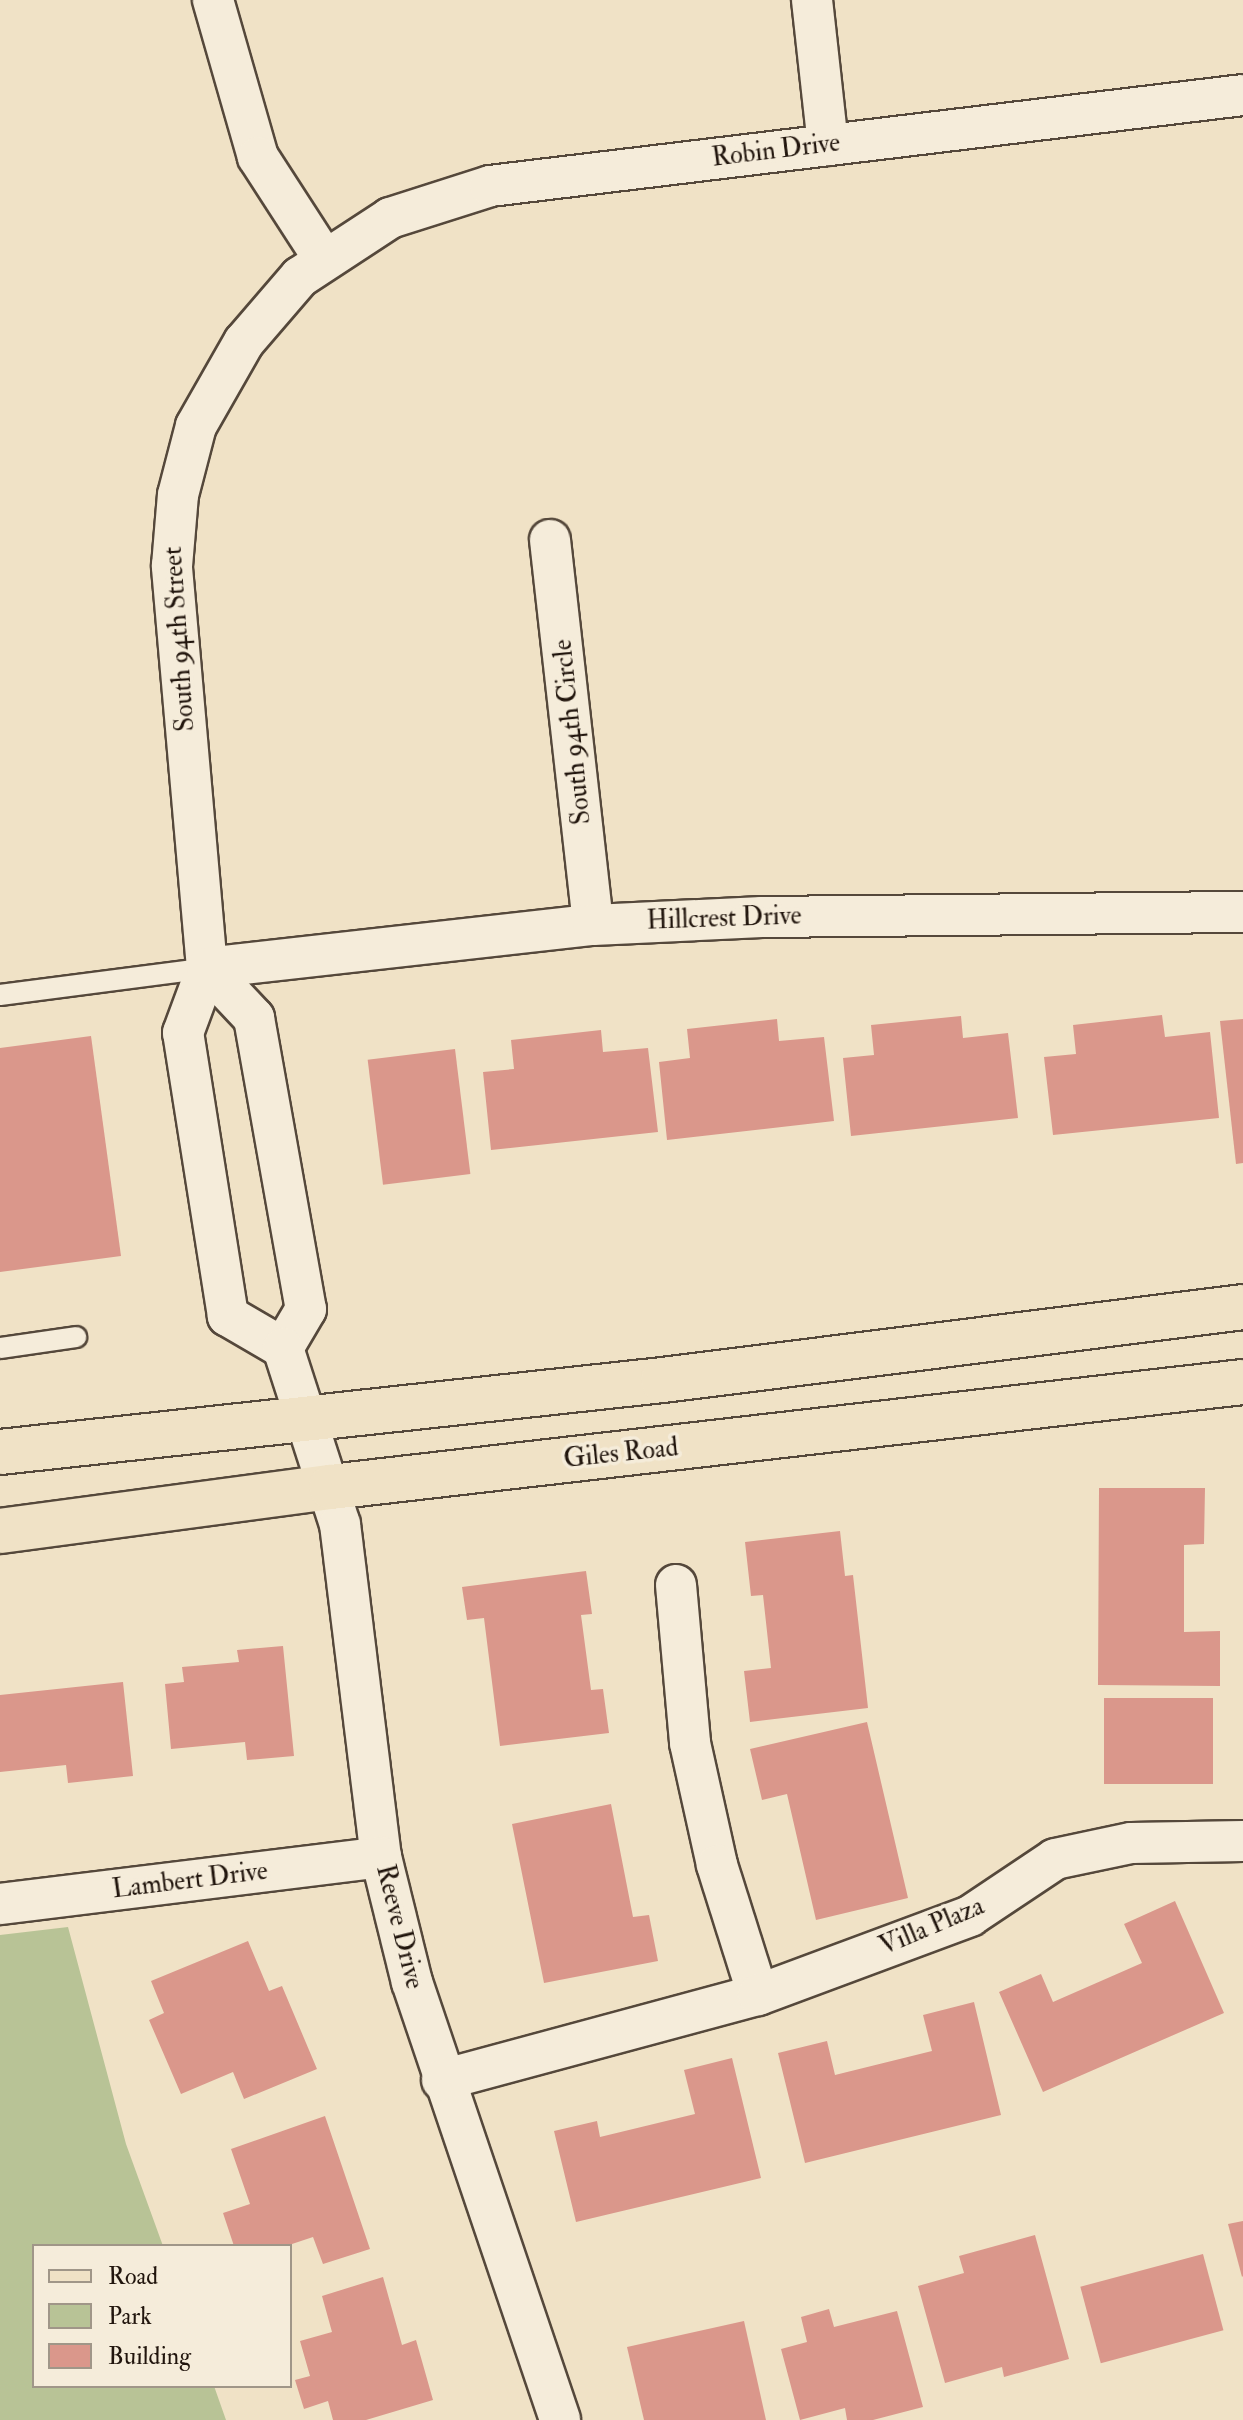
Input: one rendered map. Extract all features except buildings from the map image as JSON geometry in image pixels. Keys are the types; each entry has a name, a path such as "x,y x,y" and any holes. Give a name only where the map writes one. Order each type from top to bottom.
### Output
{"main road":[{"path":"0,1452 663,1380 1243,1307"},
{"name":"Giles Road","path":"0,1531 331,1487 1243,1382"}],"street":[{"path":"213,0 258,157 324,259"},
{"path":"812,0 828,145"},
{"name":"Robin Drive","path":"324,259 390,218 490,186 1243,95"},
{"name":"South 94th Street","path":"283,1348 228,1316 183,1033 207,968 172,566 178,495 196,426 222,375 281,293 324,259"},
{"name":"South 94th Circle","path":"550,540 593,925"},
{"name":"Hillcrest Drive","path":"207,968 593,925 762,917 1243,912"},
{"path":"207,968 254,1018 306,1309 283,1348 307,1418"},
{"name":"Reeve Drive","path":"307,1418 331,1487 381,1857 442,2080 560,2420"},
{"path":"676,1585 690,1743 717,1865 758,1995"},
{"name":"Villa Plaza","path":"442,2080 758,1995 970,1916 1055,1859 1131,1843 1243,1841"},
{"name":"Lambert Drive","path":"0,1904 381,1857"}],"lane":[{"path":"0,995 207,968"},
{"path":"0,1348 76,1337"}],"green space":[{"path":"68,1927 126,2144 162,2244 32,2244 32,2388 215,2388 226,2420 0,2420 0,1935"}]}
